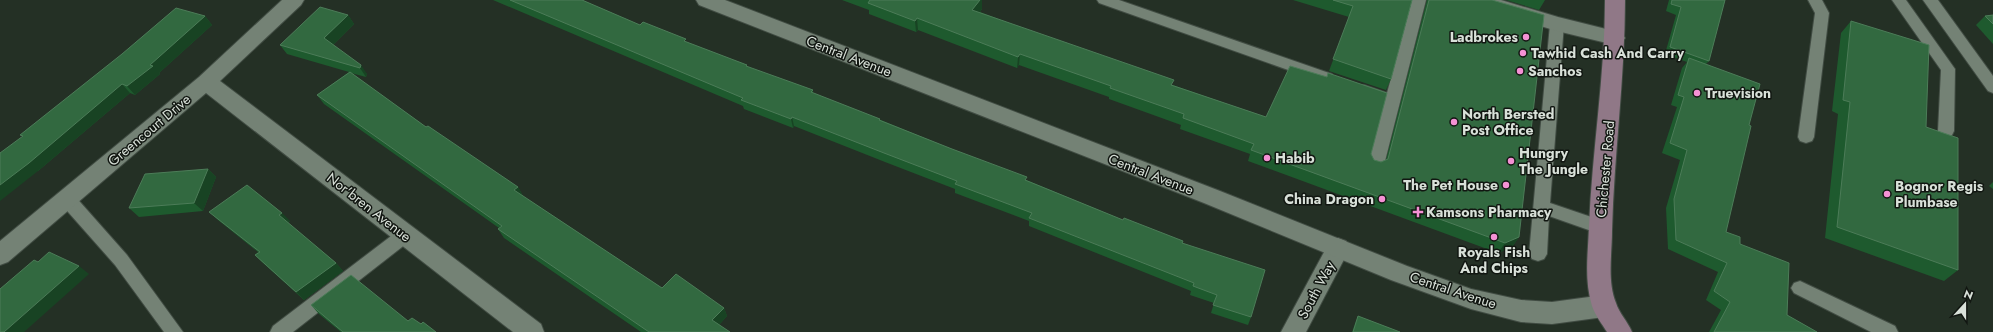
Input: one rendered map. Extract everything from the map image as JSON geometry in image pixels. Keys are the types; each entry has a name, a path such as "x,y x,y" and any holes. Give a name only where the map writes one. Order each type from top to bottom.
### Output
{"main road":[{"name":"Chichester Road","path":"1615,0 1615,38 1600,228 1599,280 1604,306 1620,332"}],"street":[{"name":"Greencourt Drive","path":"0,255 206,82 294,0"},
{"name":"Central Avenue","path":"706,0 1471,299 1521,311 1552,313 1604,306"},
{"path":"1478,0 1557,24 1615,38"},
{"name":"Nor'bren Avenue","path":"206,82 532,332"},
{"name":"South Way","path":"1293,332 1338,248"}],"lane":[{"path":"1104,0 1392,100"},
{"path":"1376,165 1419,0"},
{"path":"1806,137 1822,14 1815,0"},
{"path":"1899,0 1948,69 1946,131"},
{"path":"1930,0 1993,87"},
{"path":"1538,254 1557,24"},
{"path":"67,199 121,260 174,332"},
{"path":"1542,207 1600,228"},
{"path":"279,332 405,236"},
{"path":"1800,288 1889,332"}],"building":[{"path":"510,0 582,0 640,25 643,22 686,39 684,41 747,65 746,66 813,90 811,92 880,119 879,120 1027,177 1025,180 1123,220 1124,218 1183,241 1182,243 1265,270 1251,317 1213,305 1217,295 1193,286 1194,283 1029,218 1032,213 955,184 957,181 792,117 791,119 741,100 743,98"},
{"path":"870,0 980,0 972,10 1174,80 1171,85 1266,117 1290,66 1327,77 1328,73 1387,93 1371,154 1374,160 1381,162 1388,159 1429,0 1492,0 1544,15 1519,237 1505,243 1251,150 1254,144 1183,118 1184,114 1110,88 1111,86 1020,54 1018,57 917,18 915,21 868,3"},
{"path":"1333,0 1412,0 1391,79 1333,59 1353,6"},
{"path":"1672,0 1725,0 1709,61 1670,47 1681,7 1671,4"},
{"path":"320,7 348,15 324,38 361,65 360,68 280,45"},
{"path":"176,8 205,16 150,65 153,66 127,86 122,84 29,163 0,185 0,153 23,136 20,135 122,54"},
{"path":"1993,15 1993,24 1985,16"},
{"name":"Bognor Regis Plumbase","path":"1851,21 1929,45 1926,127 1958,138 1958,270 1837,227 1850,102 1843,100"},
{"path":"1689,58 1760,84 1749,125 1751,126 1726,232 1740,237 1740,244 1789,263 1787,315 1817,332 1714,332 1730,302 1714,291 1727,263 1676,240 1674,199 1687,150 1670,143 1684,97 1678,95"},
{"path":"350,72 426,127 428,126 518,187 514,190 662,288 676,274 724,308 712,320 730,332 649,332 498,229 502,226 317,95"},
{"path":"208,169 194,203 129,208 145,174"},
{"path":"247,185 282,213 279,215 336,263 296,292 255,255 260,252 209,212"},
{"path":"49,252 79,266 4,332 0,332 0,289 34,260 38,262"},
{"path":"351,275 408,321 412,318 421,324 423,322 436,332 343,332 311,305"},
{"path":"1358,316 1400,332 1353,332"}],"place":[{"name":"Ladbrokes","path":"1526,37"},
{"name":"Tawhid Cash And Carry","path":"1523,53"},
{"name":"Sanchos","path":"1520,71"},
{"name":"Truevision","path":"1697,93"},
{"name":"North Bersted Post Office","path":"1454,122"},
{"name":"Habib","path":"1267,158"},
{"name":"Hungry The Jungle","path":"1511,161"},
{"name":"The Pet House","path":"1506,185"},
{"name":"Bognor Regis Plumbase","path":"1887,194"},
{"name":"China Dragon","path":"1382,199"},
{"name":"Kamsons Pharmacy","path":"1418,212"},
{"name":"Royals Fish And Chips","path":"1494,237"}]}
